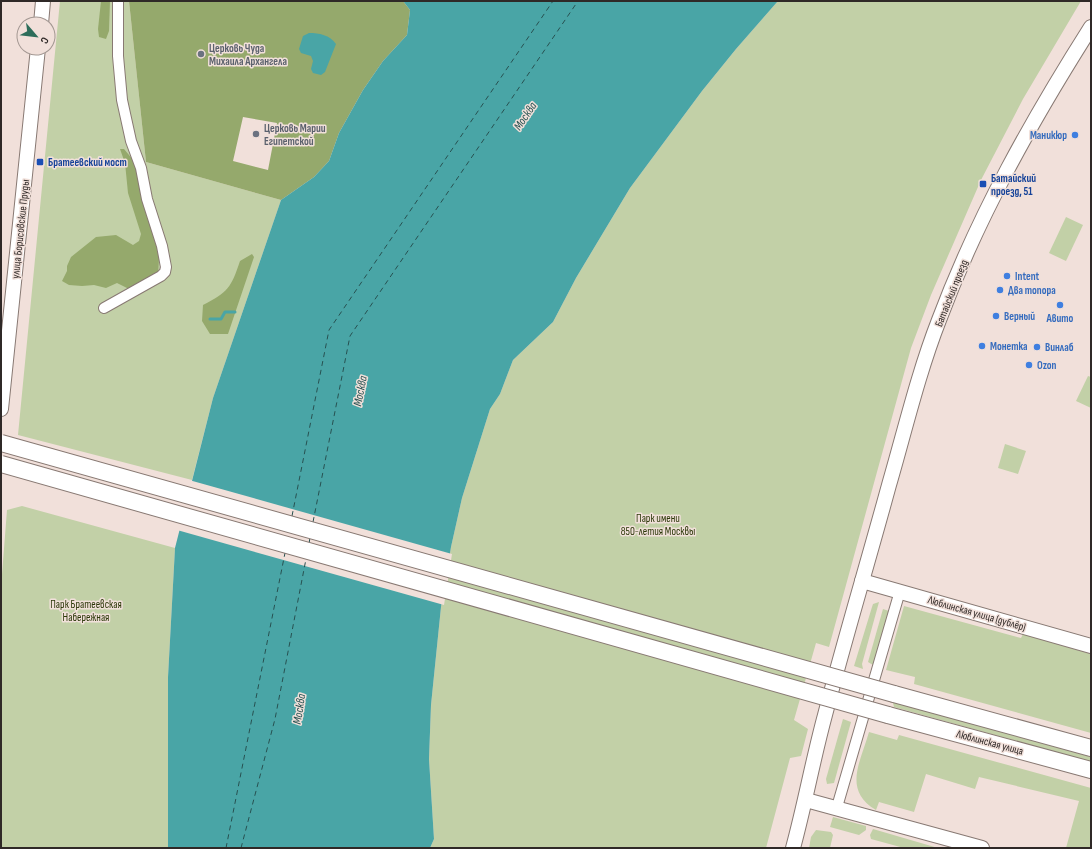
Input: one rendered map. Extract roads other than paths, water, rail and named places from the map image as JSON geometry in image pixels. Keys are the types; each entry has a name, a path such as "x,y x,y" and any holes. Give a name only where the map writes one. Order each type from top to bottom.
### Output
{"main road":[{"path":"42,16 43,1"},
{"name":"Батайский проезд","path":"793,848 806,800 824,717 919,382 938,321 977,229 1005,171 1035,117 1091,26"},
{"name":"улица Борисовские Пруды","path":"1,409 37,56"},
{"name":"Люблинская улица","path":"1,442 894,694 1091,748"},
{"name":"Люблинская улица","path":"1,464 888,715 1091,770"},
{"name":"Люблинская улица (дублёр)","path":"862,581 1091,646"},
{"path":"806,800 838,807 982,848"}],"street":[{"path":"104,308 161,276 165,272 166,267 162,246 122,100 118,49 118,1"},
{"path":"838,807 900,591"}],"water":[{"name":"Москва","path":"403,1 778,1 702,91 630,188 576,278 553,322 513,360 500,394 490,409 462,498 451,547 441,607 431,705 429,759 434,839 430,848 168,848 168,677 175,548 213,398 281,200 314,177 329,161 339,133 363,90 383,61 407,35 410,10"},
{"path":"309,33 324,35 331,38 336,44 325,72 321,75 313,73 311,69 313,61 311,56 301,53 299,49 303,36"}],"waterway":[{"path":"210,319 221,319 225,312 235,312"}],"place":[{"name":"Церковь Чуда Михаила Архангела","path":"201,54"},
{"name":"Церковь Марии Египетской","path":"256,134"},
{"name":"Маникюр","path":"1075,135"},
{"name":"Братеевский мост","path":"40,162"},
{"name":"Батайский проезд, 51","path":"983,184"},
{"name":"Intent","path":"1007,276"},
{"name":"Два топора","path":"1000,290"},
{"name":"Авито","path":"1060,305"},
{"name":"Верный","path":"996,316"},
{"name":"Монетка","path":"982,346"},
{"name":"Винлаб","path":"1037,347"},
{"name":"Ozon","path":"1029,365"}],"park label":[{"name":"Парк имени 850-летия Москвы","path":"658,524"},
{"name":"Парк Братеевская Набережная","path":"86,610"}]}
